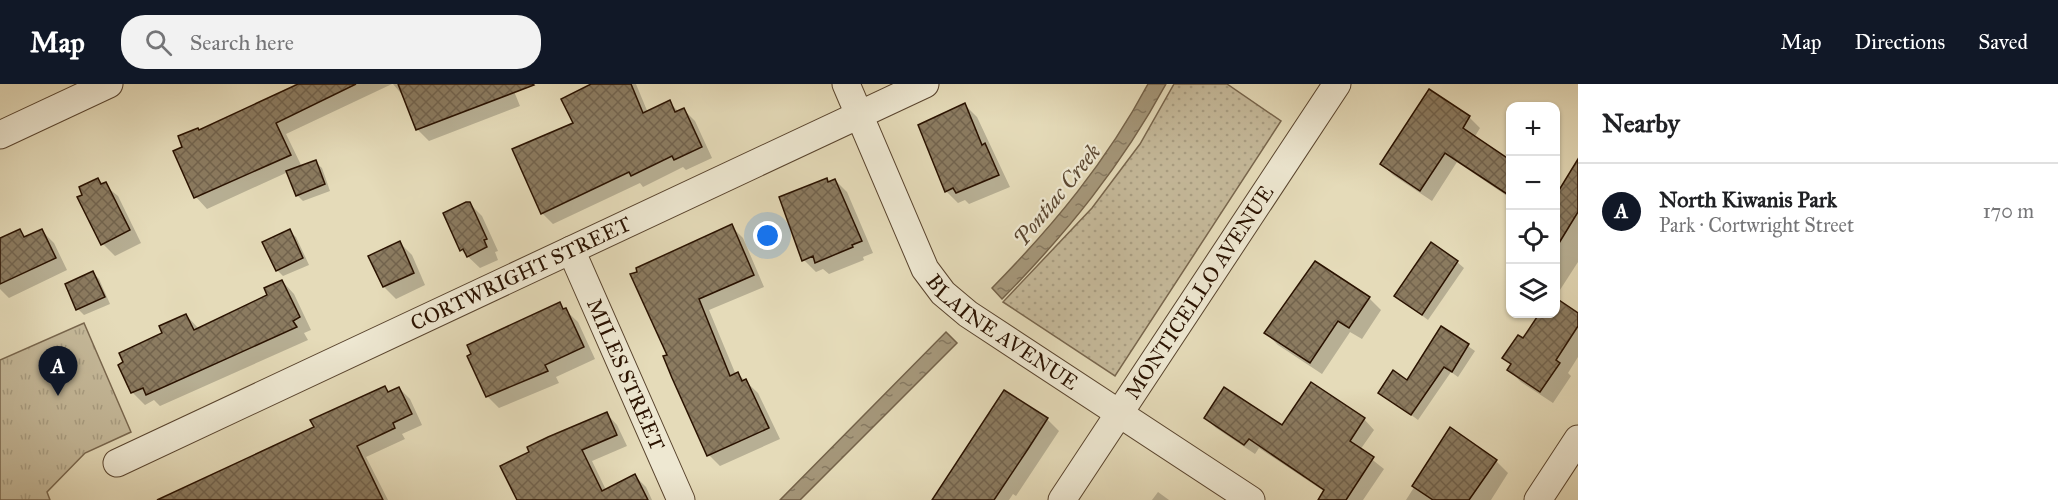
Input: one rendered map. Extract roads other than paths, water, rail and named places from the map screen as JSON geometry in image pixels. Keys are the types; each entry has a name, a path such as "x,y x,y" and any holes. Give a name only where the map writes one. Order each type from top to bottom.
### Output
{"street":[{"path":"0,135 109,84"},
{"name":"BLAINE AVENUE","path":"846,84 920,259 943,293 968,314 1251,500"},
{"name":"CORTWRIGHT STREET","path":"117,463 925,84"},
{"name":"MONTICELLO AVENUE","path":"1062,500 1337,84"},
{"name":"MILES STREET","path":"571,250 681,500"},
{"path":"1538,500 1578,440"}],"water":[{"path":"1148,84 1166,84 1112,170 1049,249 1002,299 992,288 1078,192 1115,140"},
{"path":"946,332 957,343 800,500 780,500"}],"place":[{"name":"North Kiwanis Park","path":"58,396"}],"water label":[{"name":"Pontiac Creek","path":"1057,195"}]}
